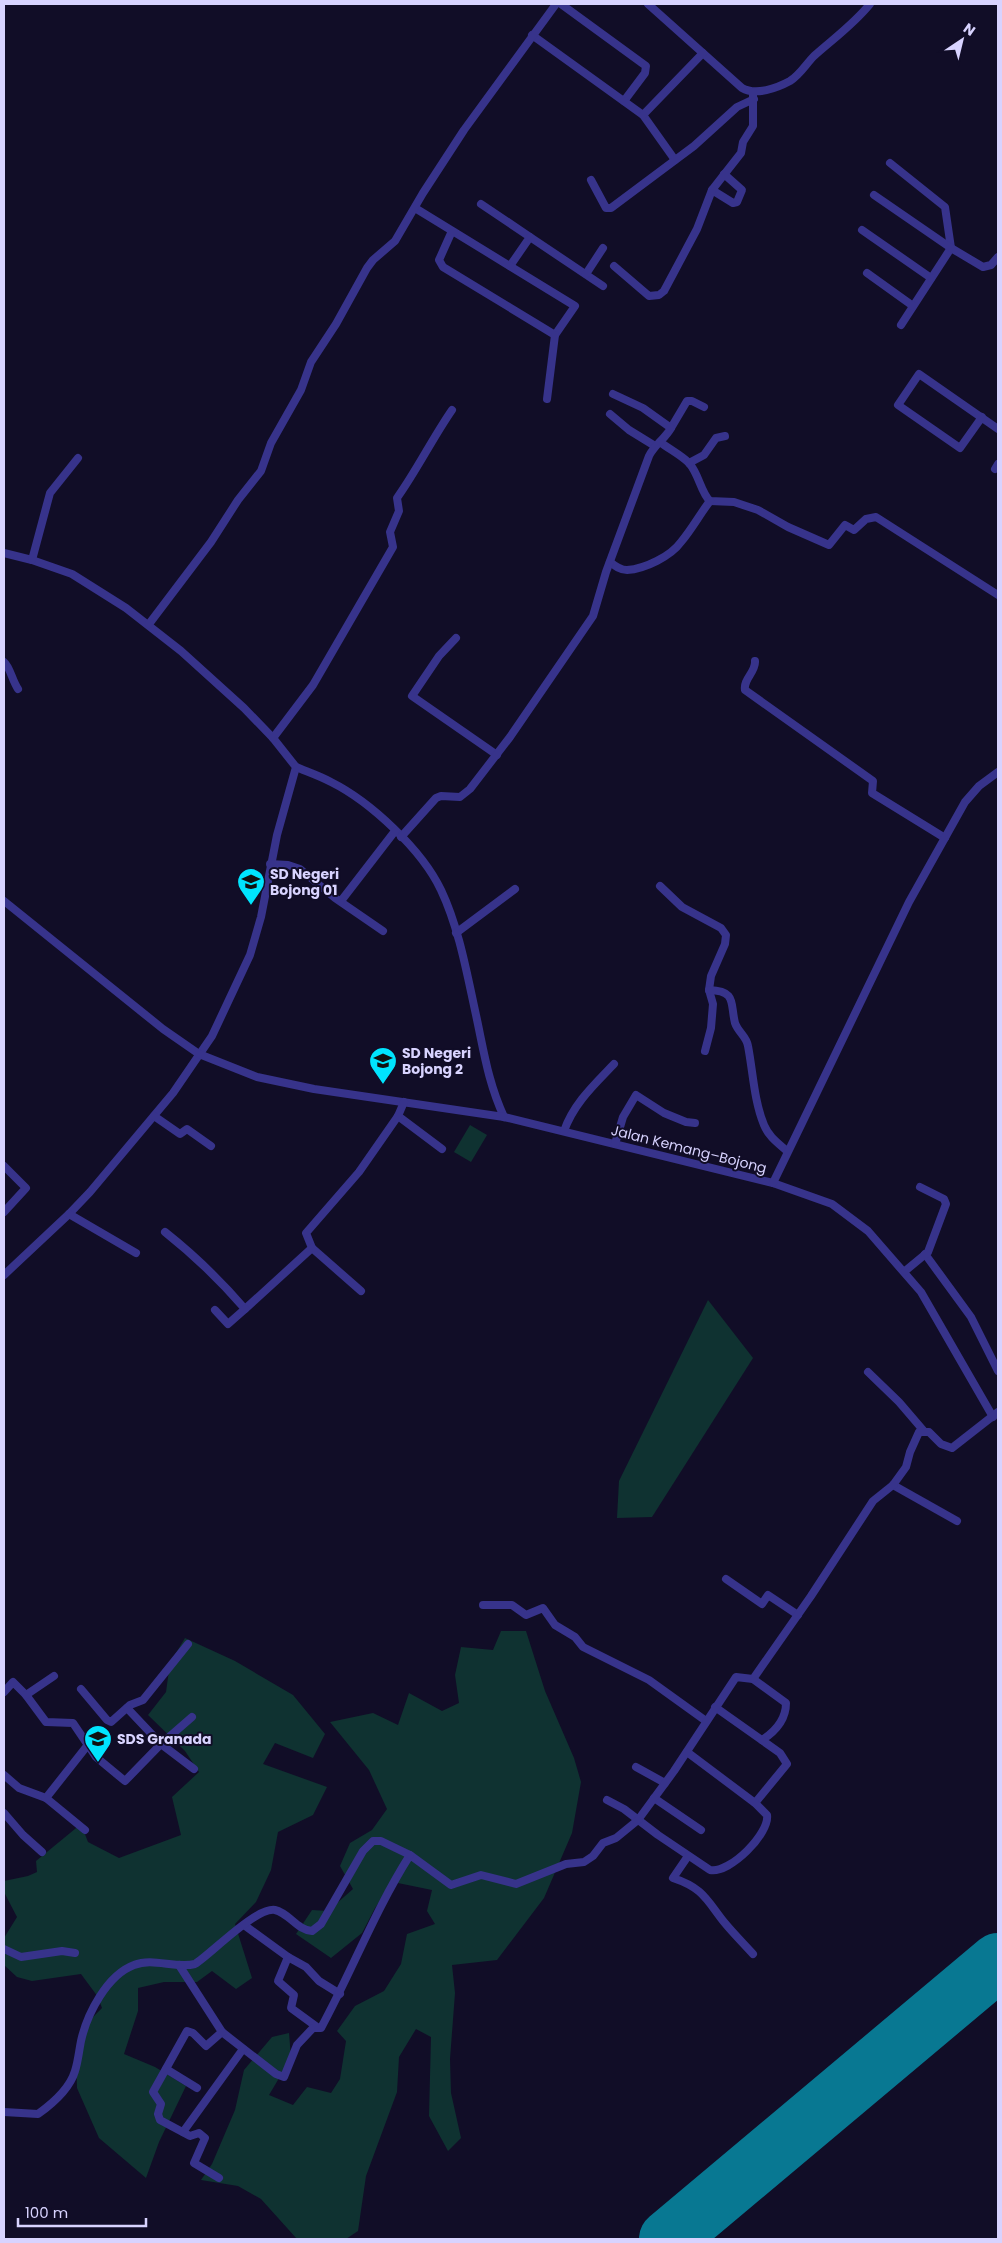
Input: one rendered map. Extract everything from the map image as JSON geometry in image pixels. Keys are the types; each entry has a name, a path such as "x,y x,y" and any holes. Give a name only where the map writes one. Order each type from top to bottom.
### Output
{"street":[{"path":"149,624 212,542 238,500 261,471 274,436 301,390 311,362 336,324 370,263 392,245 464,130 556,4"},
{"path":"560,4 646,66 645,73 624,101"},
{"path":"648,4 753,96"},
{"path":"591,180 608,209 708,134 737,107 753,96 795,77 815,55 842,34 870,4"},
{"path":"532,35 643,115 675,160"},
{"path":"643,115 703,53"},
{"path":"614,266 649,296 659,295 664,291 701,220 712,190 740,155 743,142 751,130 753,96"},
{"path":"890,164 945,207 951,248 901,325"},
{"path":"712,190 730,202 736,202 742,190 724,174"},
{"path":"874,195 951,248 983,267 992,265 998,257"},
{"path":"481,204 604,286"},
{"path":"415,208 574,306 555,335 547,399"},
{"path":"862,230 932,278"},
{"path":"452,231 439,260 443,267 555,335"},
{"path":"510,266 530,237"},
{"path":"586,274 603,248"},
{"path":"867,273 913,306"},
{"path":"982,417 960,448 898,405 919,374 982,417 998,429"},
{"path":"613,394 643,408 670,428"},
{"path":"340,901 398,834 438,796 460,797 467,793 497,755 590,621 610,562 657,444 670,428 687,401 692,401 704,407"},
{"path":"273,738 313,685 393,547 390,532 400,511 397,498 417,469 452,410"},
{"path":"610,414 629,430 689,463 700,480 704,494 710,501 728,501 758,510 788,527 829,545 845,525 854,530 866,519 876,517 998,595"},
{"path":"689,463 704,455 716,438 725,436"},
{"path":"32,560 50,493 78,458"},
{"path":"610,562 626,570 648,563 674,550 710,501"},
{"path":"4,553 32,560 72,574 149,624 244,708 273,738 296,767 331,782 347,792 398,834 433,875 448,905 476,1016 488,1078 504,1117"},
{"path":"456,638 439,656 412,696 497,755"},
{"path":"755,661 755,667 745,684 746,690 873,780 872,793 946,838"},
{"path":"4,662 9,666 12,679 18,689"},
{"path":"4,1274 69,1214 173,1093 212,1036 250,955 268,884 270,864 296,767"},
{"name":"Jalan Kemang–Bojong","path":"4,901 148,1018 198,1054 264,1078 314,1089 504,1117 773,1183 902,915 956,817 975,790 998,772"},
{"path":"270,864 288,865 300,869 340,901 384,931"},
{"path":"660,886 682,907 721,928 726,935 725,944 711,976 709,990 713,1004 711,1028 704,1051"},
{"path":"456,933 515,889"},
{"path":"709,990 724,992 732,1000 735,1024 748,1044 753,1081 764,1125 772,1139 787,1151"},
{"path":"564,1131 568,1118 578,1102 614,1064"},
{"path":"615,1144 623,1117 636,1095 664,1113 686,1122 695,1123"},
{"path":"361,1291 312,1248 306,1233 359,1172 398,1116 404,1102"},
{"path":"154,1116 180,1134 187,1129 211,1146"},
{"path":"398,1116 442,1149"},
{"path":"4,1166 26,1188 4,1212"},
{"path":"773,1183 832,1204 868,1231 922,1292 995,1415 952,1448 942,1444 929,1432 922,1430 899,1402 868,1372"},
{"path":"905,1271 925,1254 933,1240 946,1202 920,1188"},
{"path":"69,1214 136,1253"},
{"path":"165,1232 214,1274 245,1308"},
{"path":"215,1310 228,1324 312,1248"},
{"path":"925,1254 971,1317 998,1371"},
{"path":"753,1679 798,1615 867,1510 878,1496 893,1485 906,1467 917,1435 922,1430"},
{"path":"893,1485 957,1521"},
{"path":"726,1579 762,1604 768,1595 798,1615"},
{"path":"483,1605 512,1605 526,1614 543,1608 555,1625 575,1637 583,1647 607,1657 649,1680 706,1721"},
{"path":"81,1689 109,1722 127,1708 143,1700 188,1644"},
{"path":"26,1695 54,1676"},
{"path":"4,2112 38,2114 66,2088 75,2071 86,2025 102,1995 118,1974 136,1964 195,1964 262,1912 274,1910 285,1915 308,1931 312,1931 321,1924 363,1851 373,1841 381,1841 410,1855 451,1885 481,1875 516,1884 566,1864 584,1862 593,1856 603,1843 616,1838 638,1820 736,1677 753,1679 786,1703 784,1718 762,1740"},
{"path":"4,1692 13,1682 26,1695 46,1722 73,1722 96,1757 125,1781 161,1744 192,1717"},
{"path":"715,1707 780,1753 786,1764 755,1804"},
{"path":"127,1708 161,1744 194,1769"},
{"path":"46,1798 88,1746"},
{"path":"608,1800 710,1870 715,1871 737,1861 755,1840 767,1818 764,1810 686,1752"},
{"path":"636,1767 665,1783"},
{"path":"4,1775 19,1788 46,1798 85,1830"},
{"path":"654,1798 701,1830"},
{"path":"4,1813 23,1835 42,1852"},
{"path":"288,1957 278,1981 294,1995 291,2008 321,2029 340,1994 382,1904 410,1855"},
{"path":"688,1856 673,1878 690,1883 709,1899 724,1923 753,1954"},
{"path":"244,1926 288,1957 306,1967 319,1981 340,1994"},
{"path":"4,1949 20,1957 62,1952 75,1954"},
{"path":"178,1965 222,2032 276,2074 284,2077 297,2045 309,2032 317,2027"},
{"path":"219,2178 194,2162 205,2138 199,2133 192,2136 182,2132 160,2120 158,2116 161,2104 153,2092 188,2031 193,2033 206,2046 222,2032"},
{"path":"182,2132 243,2049"},
{"path":"166,2069 196,2088"}],"green space":[{"path":"470,1125 487,1135 471,1162 454,1152"},
{"path":"708,1300 753,1358 652,1517 617,1518 619,1481"},
{"path":"501,1631 526,1631 545,1691 574,1758 581,1782 572,1833 544,1898 497,1960 452,1965 455,1993 450,2059 451,2093 461,2138 448,2151 429,2116 431,2037 416,2029 399,2057 397,2092 366,2176 358,2231 346,2239 297,2239 261,2199 238,2186 201,2180 212,2164 235,2110 244,2070 272,2037 289,2033 291,2058 269,2095 293,2105 307,2087 331,2093 340,2079 346,2041 337,2031 355,2006 384,1991 401,1964 407,1934 435,1924 427,1911 432,1890 393,1882 375,1908 362,1933 331,1958 296,1934 312,1910 328,1911 353,1889 340,1866 350,1843 372,1830 387,1809 369,1770 330,1722 373,1713 398,1725 409,1693 442,1711 459,1703 455,1675 461,1647 493,1650"},
{"path":"185,1638 235,1661 293,1695 325,1734 313,1758 275,1743 263,1764 327,1787 313,1815 278,1832 271,1870 256,1902 235,1924 252,1978 236,1989 212,1971 197,1982 164,1982 138,1988 138,2011 124,2054 155,2067 186,2086 159,2142 146,2178 99,2138 77,2088 76,2050 93,2017 102,2008 98,1997 81,1974 32,1981 17,1977 4,1965 4,1938 17,1917 4,1892 4,1881 37,1872 36,1861 81,1824 88,1842 119,1858 181,1835 172,1797 199,1772 185,1751 148,1715 166,1692 170,1663"}],"runway":[{"path":"668,2239 998,1962"}],"place":[{"name":"SD Negeri Bojong 01","path":"251,906"},
{"name":"SD Negeri Bojong 2","path":"383,1085"},
{"name":"SDS Granada","path":"98,1763"}]}
